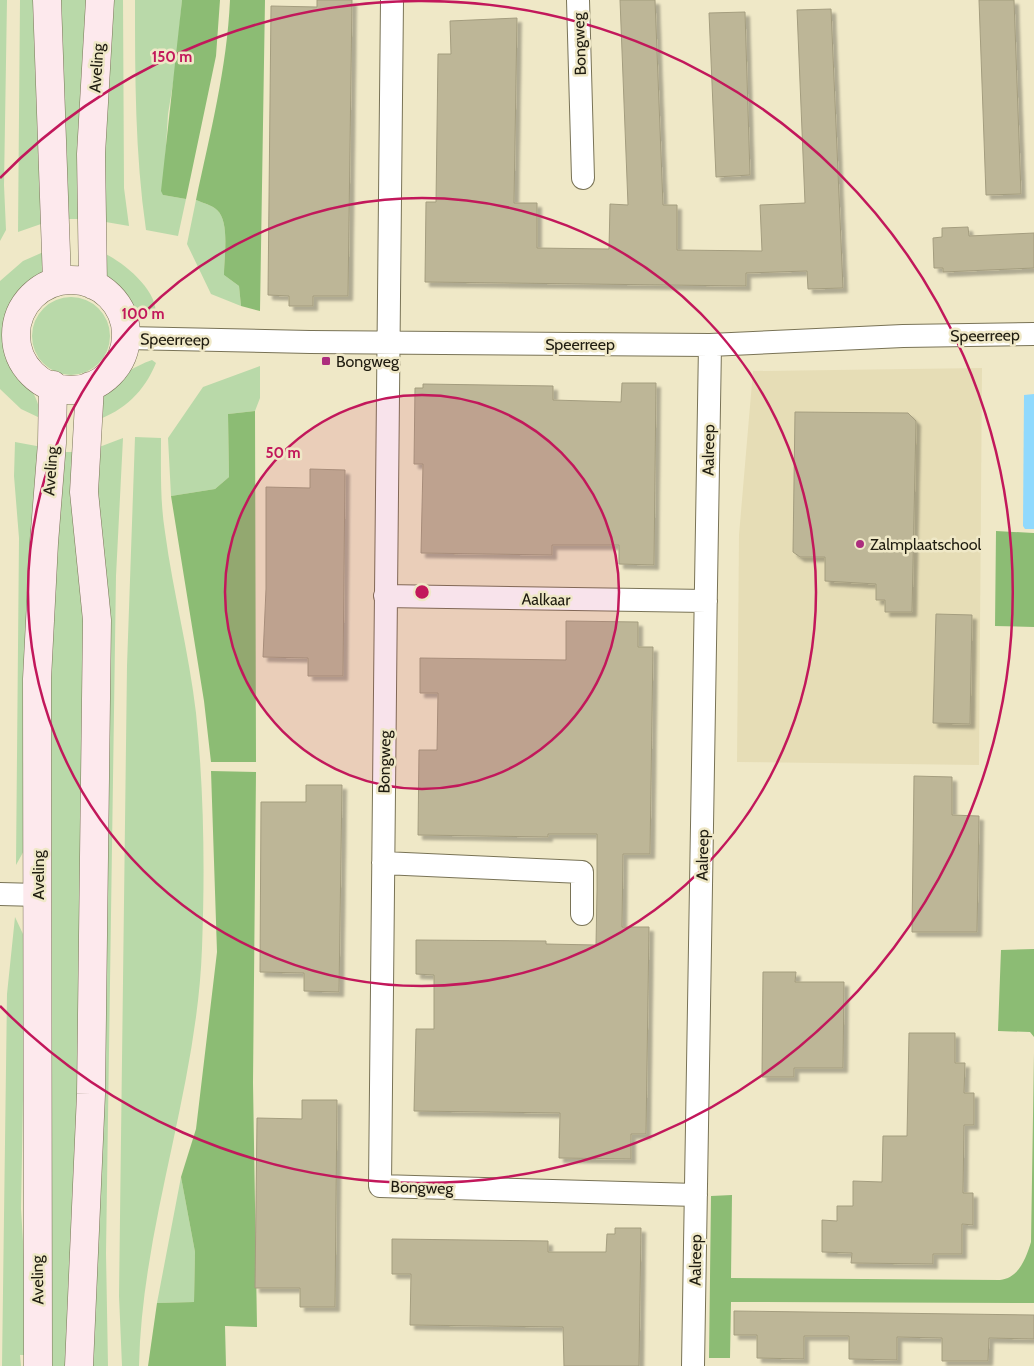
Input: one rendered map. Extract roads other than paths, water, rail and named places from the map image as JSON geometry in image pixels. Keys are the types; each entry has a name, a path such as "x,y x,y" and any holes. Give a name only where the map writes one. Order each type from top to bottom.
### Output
{"main road":[{"path":"48,0 57,281"},
{"name":"Aveling","path":"93,285 91,154 100,0"},
{"path":"75,280 93,285 118,307 126,327 125,349 116,368 100,382 90,386 71,389 53,385 34,375 27,367 18,348 16,326 24,306 38,291 57,281 75,280"},
{"name":"Aveling","path":"38,1366 37,679 44,543 52,443 53,385"},
{"path":"79,1366 91,1094 97,620 84,492 90,386"}],"street":[{"name":"Bongweg","path":"392,0 387,343 380,1186 696,1195"},
{"name":"Bongweg","path":"578,0 583,178"},
{"name":"Speerreep","path":"126,338 387,343 710,345 903,336 1034,334"},
{"name":"Aalreep","path":"693,1366 710,345"},
{"name":"Aalkaar","path":"386,596 706,601"},
{"path":"383,863 582,872 582,914"},
{"path":"0,894 38,895"}],"water":[{"path":"1034,394 1034,529 1025,529 1023,526 1024,395"}],"place":[{"name":"Bongweg","path":"326,361"},
{"name":"Zalmplaatschool","path":"860,544"}]}
